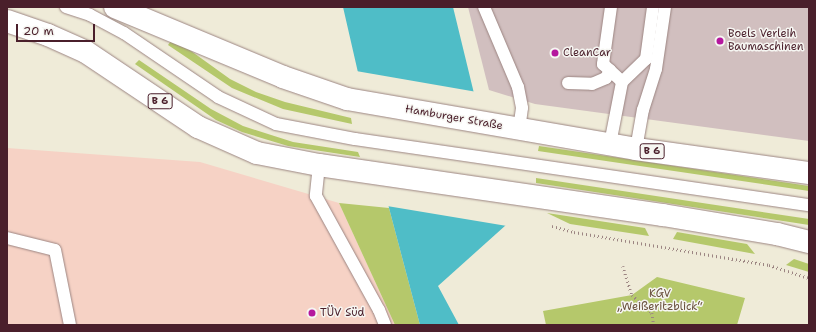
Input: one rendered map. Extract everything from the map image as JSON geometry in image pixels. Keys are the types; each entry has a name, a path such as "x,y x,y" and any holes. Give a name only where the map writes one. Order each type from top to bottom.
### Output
{"main road":[{"name":"Hamburger Straße","path":"115,7 283,77 347,99 519,130 636,149 809,173"},
{"name":"B 6","path":"7,21 48,35 86,52 198,127 257,153 319,165 663,215 777,234 809,242"}],"lane":[{"path":"66,7 90,16 124,33 218,98 276,124 355,139 809,205"},
{"path":"484,7 518,87 522,108 519,130"},
{"path":"611,7 603,64 622,82"},
{"path":"610,144 622,82 646,59 653,7"},
{"path":"636,149 642,110 656,69 665,7"},
{"path":"568,82 592,84 606,78 610,70"},
{"path":"319,165 316,196 379,310 385,325"},
{"path":"7,238 55,250 70,325"}],"path":[{"path":"546,224 574,232 769,266 809,278"},
{"path":"623,266 632,295 652,313 654,325"}],"shaded area":[{"path":"468,7 809,7 809,141 535,104 489,90"},
{"path":"7,148 200,162 339,203 395,325 7,325"}],"green space":[{"path":"173,38 230,79 256,92 285,102 351,118 352,124 283,109 232,88 168,45"},
{"path":"139,60 211,109 243,126 293,142 358,152 360,157 288,146 242,132 216,120 135,64"},
{"path":"539,146 809,186 809,191 538,151"},
{"path":"536,178 809,219 809,225 536,183"},
{"path":"339,203 389,208 420,325 395,325"},
{"path":"547,213 645,228 649,236 570,224"},
{"path":"677,232 747,244 755,254 673,239"},
{"path":"794,259 809,264 809,272 786,265"},
{"name":"KGV „Weißeritzblick“","path":"657,277 745,298 737,325 546,325 543,311 632,295"}],"water":[{"path":"343,7 453,7 506,225 438,286 459,325 420,325 389,208"}],"pier":[{"path":"356,71 477,92 507,226 387,206"}],"place":[{"name":"Boels Verleih Baumaschinen","path":"720,41"},
{"name":"CleanCar","path":"555,53"},
{"name":"TÜV Süd","path":"312,313"}]}
